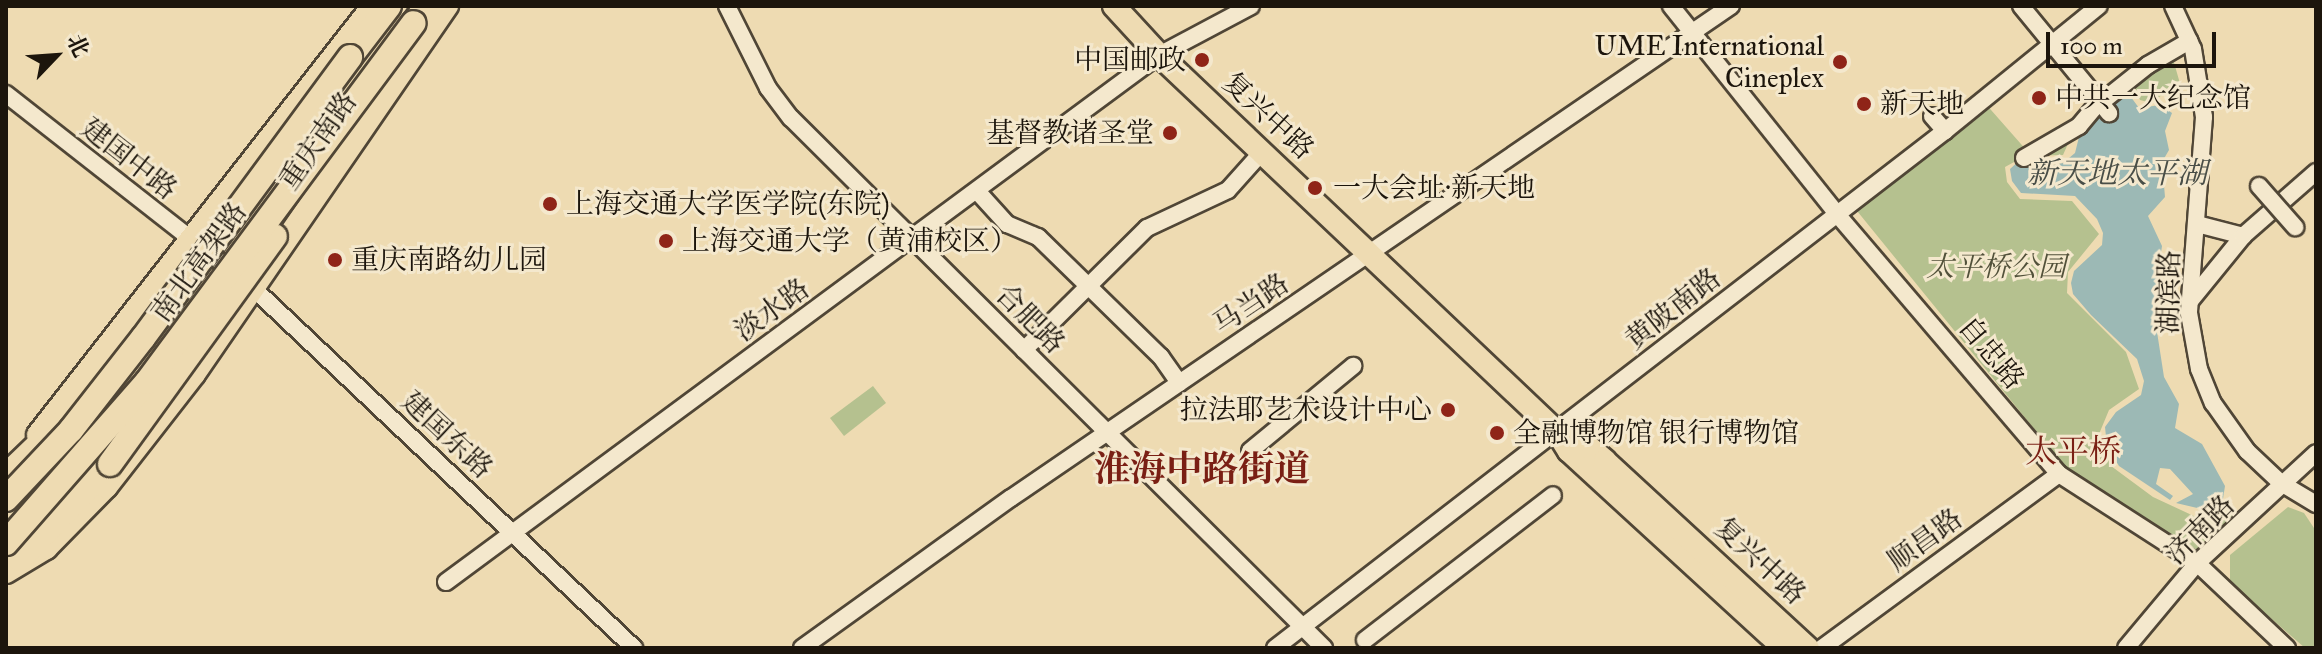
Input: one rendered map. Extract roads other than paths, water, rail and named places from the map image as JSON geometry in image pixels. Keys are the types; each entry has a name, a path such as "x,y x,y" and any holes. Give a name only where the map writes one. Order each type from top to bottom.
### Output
{"highway":[{"name":"南北高架路","path":"6,499 71,430 134,350 389,6"},
{"name":"南北高架路","path":"11,558 424,12"},
{"path":"11,558 110,464 363,110 424,12"},
{"path":"6,476 59,425 299,109 350,57"}],"main road":[{"name":"重庆南路","path":"11,558 46,548 106,487 221,264 373,6"},
{"name":"重庆南路","path":"221,264 382,6"},
{"name":"重庆南路","path":"6,476 66,429 221,264 447,6"},
{"name":"复兴中路","path":"1114,6 1159,55 1557,432 1569,451 1784,648"},
{"name":"重庆南路","path":"221,264 424,12"},
{"name":"复兴中路","path":"1557,432 1578,438 1605,461 1808,648"}],"street":[{"name":"合肥路","path":"727,6 779,103 1324,648"},
{"name":"淡水路","path":"446,582 1159,55 1251,6"},
{"name":"自忠路","path":"1671,6 1836,213 2059,474 2197,563 2287,648"},
{"name":"马当路","path":"802,648 1107,432 1731,6"},
{"path":"2021,6 2105,108"},
{"name":"黄陂南路","path":"1275,648 1945,131 2099,6"},
{"name":"湖滨路","path":"2173,6 2189,41 2204,117 2191,330 2213,403 2247,451 2281,483 2316,504"},
{"path":"2024,158 2105,108 2189,41"},
{"name":"建国中路","path":"6,94 221,264"},
{"path":"1932,116 1945,131"},
{"path":"1024,350 1147,228 1228,190 1262,152"},
{"path":"2191,300 2243,236 2316,172"},
{"path":"2259,186 2295,227"},
{"path":"977,191 1007,224 1038,237 1089,286 1179,383"},
{"name":"湖滨路","path":"2197,224 2243,236"},
{"name":"建国东路","path":"221,264 634,648"},
{"path":"1250,451 1353,366"},
{"name":"济南路","path":"2126,648 2197,563 2316,453"},
{"name":"顺昌路","path":"1822,648 2059,474"},
{"path":"1365,640 1553,495"}],"water":[{"name":"新天地太平湖","path":"2121,92 2128,93 2139,108 2160,105 2172,113 2165,131 2169,150 2162,162 2165,197 2148,216 2162,246 2153,306 2164,377 2179,404 2175,428 2202,444 2225,486 2222,505 2210,511 2176,503 2193,494 2170,469 2160,468 2156,484 2173,496 2170,500 2119,466 2107,446 2105,427 2116,412 2141,395 2144,381 2137,359 2073,294 2071,283 2074,271 2102,245 2103,233 2097,219 2075,196 2021,193 2012,181 2010,169 2020,160 2049,166 2063,163 2075,153 2079,137 2096,114 2111,121 2118,117 2112,97"}],"place":[{"name":"中国邮政","path":"1202,60"},
{"name":"UME International Cineplex","path":"1840,62"},
{"name":"中共一大纪念馆","path":"2039,98"},
{"name":"新天地","path":"1864,104"},
{"name":"基督教诸圣堂","path":"1170,133"},
{"name":"一大会址·新天地","path":"1315,188"},
{"name":"上海交通大学医学院(东院)","path":"550,204"},
{"name":"上海交通大学（黄浦校区）","path":"666,241"},
{"name":"重庆南路幼儿园","path":"335,260"},
{"name":"拉法耶艺术设计中心","path":"1448,410"},
{"name":"全融博物馆 银行博物馆","path":"1497,433"}],"district":[{"name":"太平桥","path":"2073,452"},
{"name":"淮海中路街道","path":"1202,470"}],"park label":[{"name":"太平桥公园","path":"1996,267"}]}
